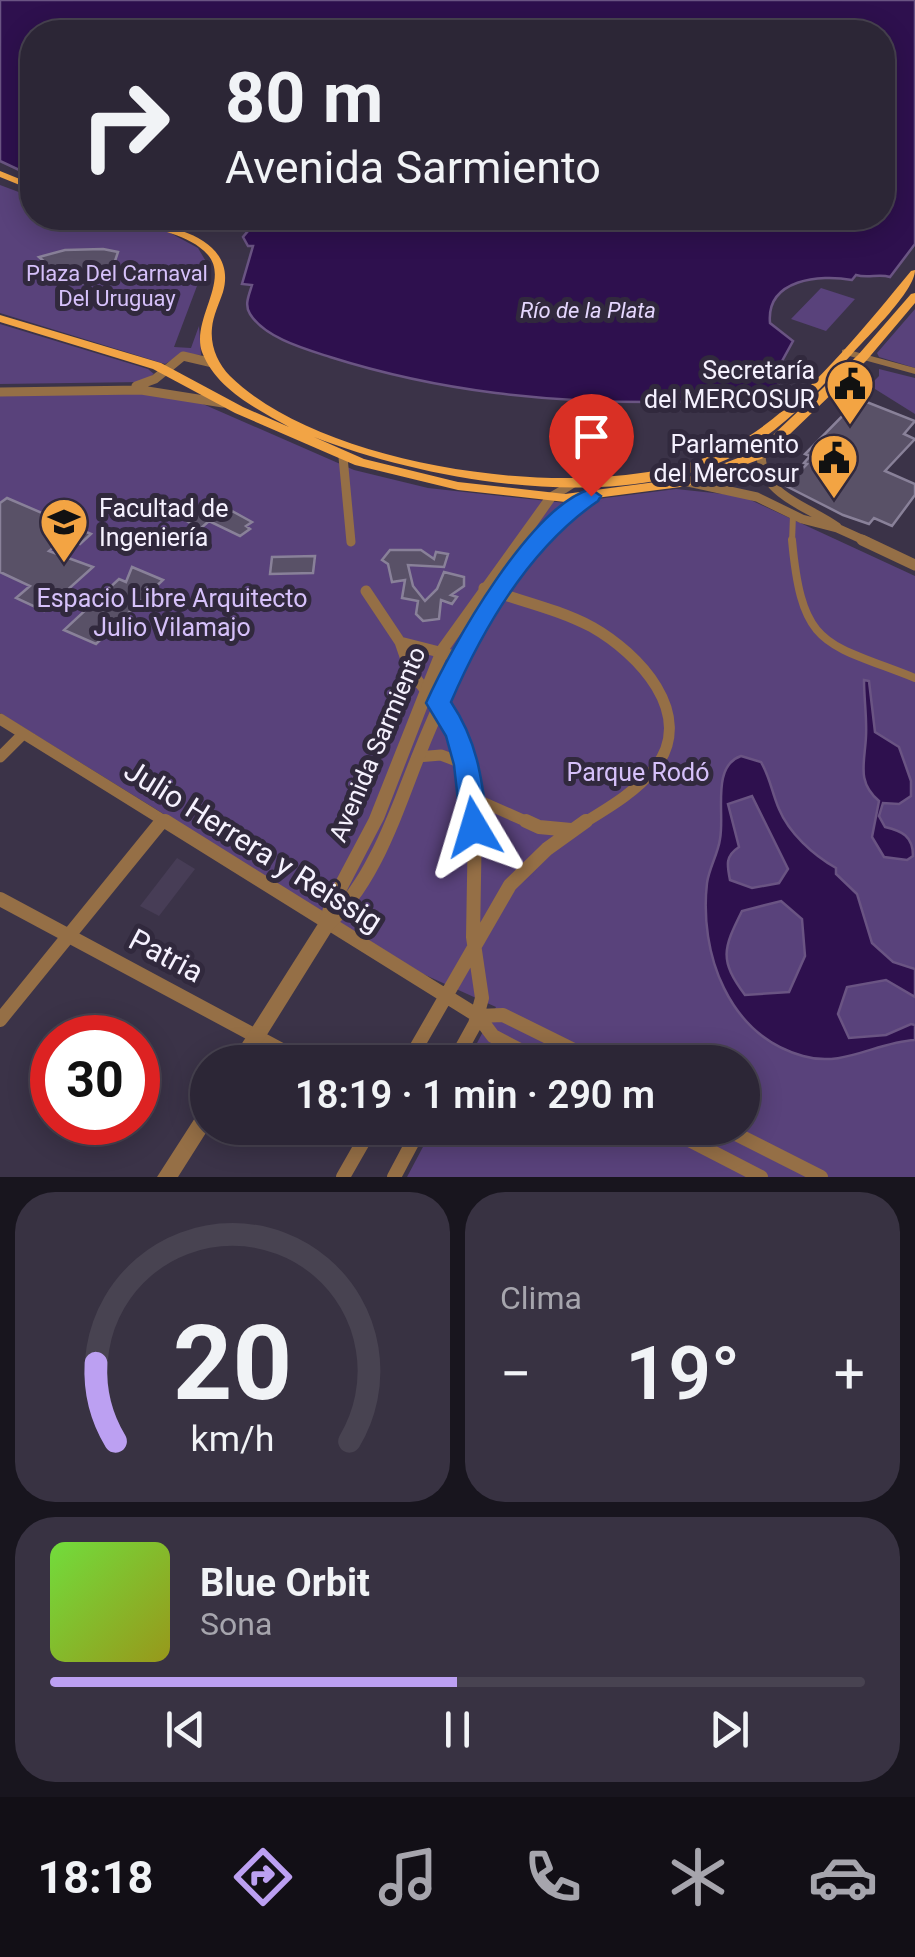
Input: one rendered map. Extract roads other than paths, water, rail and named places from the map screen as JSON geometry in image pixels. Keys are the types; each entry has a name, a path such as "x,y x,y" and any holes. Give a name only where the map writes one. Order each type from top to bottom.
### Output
{"main road":[{"path":"174,230 198,238 220,262 221,279 203,339 212,363 236,388 262,406 303,428 357,447 459,472 572,483 612,482 667,472 741,446 764,431 846,352 915,273"},
{"path":"0,318 165,370 226,403 342,456 408,476 551,498 688,482 760,454 862,358 914,298"}],"street":[{"path":"897,294 914,298"},
{"path":"846,352 915,372"},
{"path":"0,390 136,386 150,382 183,356 212,363"},
{"path":"0,390 148,390 226,403"},
{"path":"760,454 765,482 838,528"},
{"path":"342,456 351,543"},
{"path":"688,482 746,493 793,515 838,528 915,564"},
{"name":"Avenida Sarmiento","path":"250,1045 327,924 342,912 368,869 417,757 441,654 551,498 572,483"},
{"name":"Avenida Sarmiento","path":"327,924 331,906 432,697 499,594 559,518 591,496"},
{"path":"775,506 786,497"},
{"path":"793,515 790,522 804,612 814,631 833,647 915,678"},
{"path":"418,1045 500,897 524,869 572,830 634,789 652,772 668,746 669,711 651,677 595,629 540,604 484,588"},
{"path":"366,590 400,642 410,671 458,734 467,765 478,856 473,945 482,987 478,1016 463,1045"},
{"path":"400,642 458,657"},
{"name":"Julio Herrera y Reissig","path":"0,720 478,1016 493,1036 510,1045"},
{"path":"0,758 23,734"},
{"path":"417,757 441,755 467,765"},
{"path":"471,797 539,828 572,830"},
{"path":"0,1020 162,820"},
{"name":"Patria","path":"0,899 273,1045"},
{"name":"Julio Herrera y Reissig","path":"478,1016 503,1015 564,1045"},
{"path":"167,1177 190,1141"},
{"path":"343,1177 361,1145"},
{"path":"394,1177 411,1145"},
{"path":"699,1145 761,1177"},
{"path":"758,1145 821,1177"}],"water":[{"name":"Río de la Plata","path":"0,0 915,0 915,244 890,277 811,279 786,288 771,308 770,323 793,341 781,363 786,372 779,384 756,395 725,400 623,402 538,397 413,379 320,354 265,330 248,311 252,285 242,284 253,246 248,246 243,237 249,230 895,230 895,20 20,20 20,170 0,161"},
{"path":"864,680 869,681 875,732 899,747 911,781 911,796 899,804 883,803 879,816 885,827 909,839 913,856 907,860 884,857 872,837 879,801 867,786 864,771"},
{"path":"741,756 761,762 789,827 810,850 836,868 836,874 857,894 872,943 893,962 915,969 915,997 886,980 847,987 838,1014 849,1038 886,1035 911,1024 915,1025 915,1040 846,1057 818,1059 777,1045 755,1030 738,1010 714,963 706,910 708,877 720,839 722,780 732,761","holes":["752,796 788,869 779,883 752,888 730,880 728,865 729,857 739,847 728,804","781,901 802,919 805,956 789,992 745,995 728,963 731,935 742,911"]}],"place":[{"name":"Secretaría del MERCOSUR","path":"850,426"},
{"name":"Parlamento del Mercosur","path":"834,500"},
{"name":"Facultad de Ingeniería","path":"64,564"}],"park label":[{"name":"Plaza Del Carnaval Del Uruguay","path":"117,286"},
{"name":"Espacio Libre Arquitecto Julio Vilamajo","path":"172,612"},
{"name":"Parque Rodó","path":"638,772"}]}
